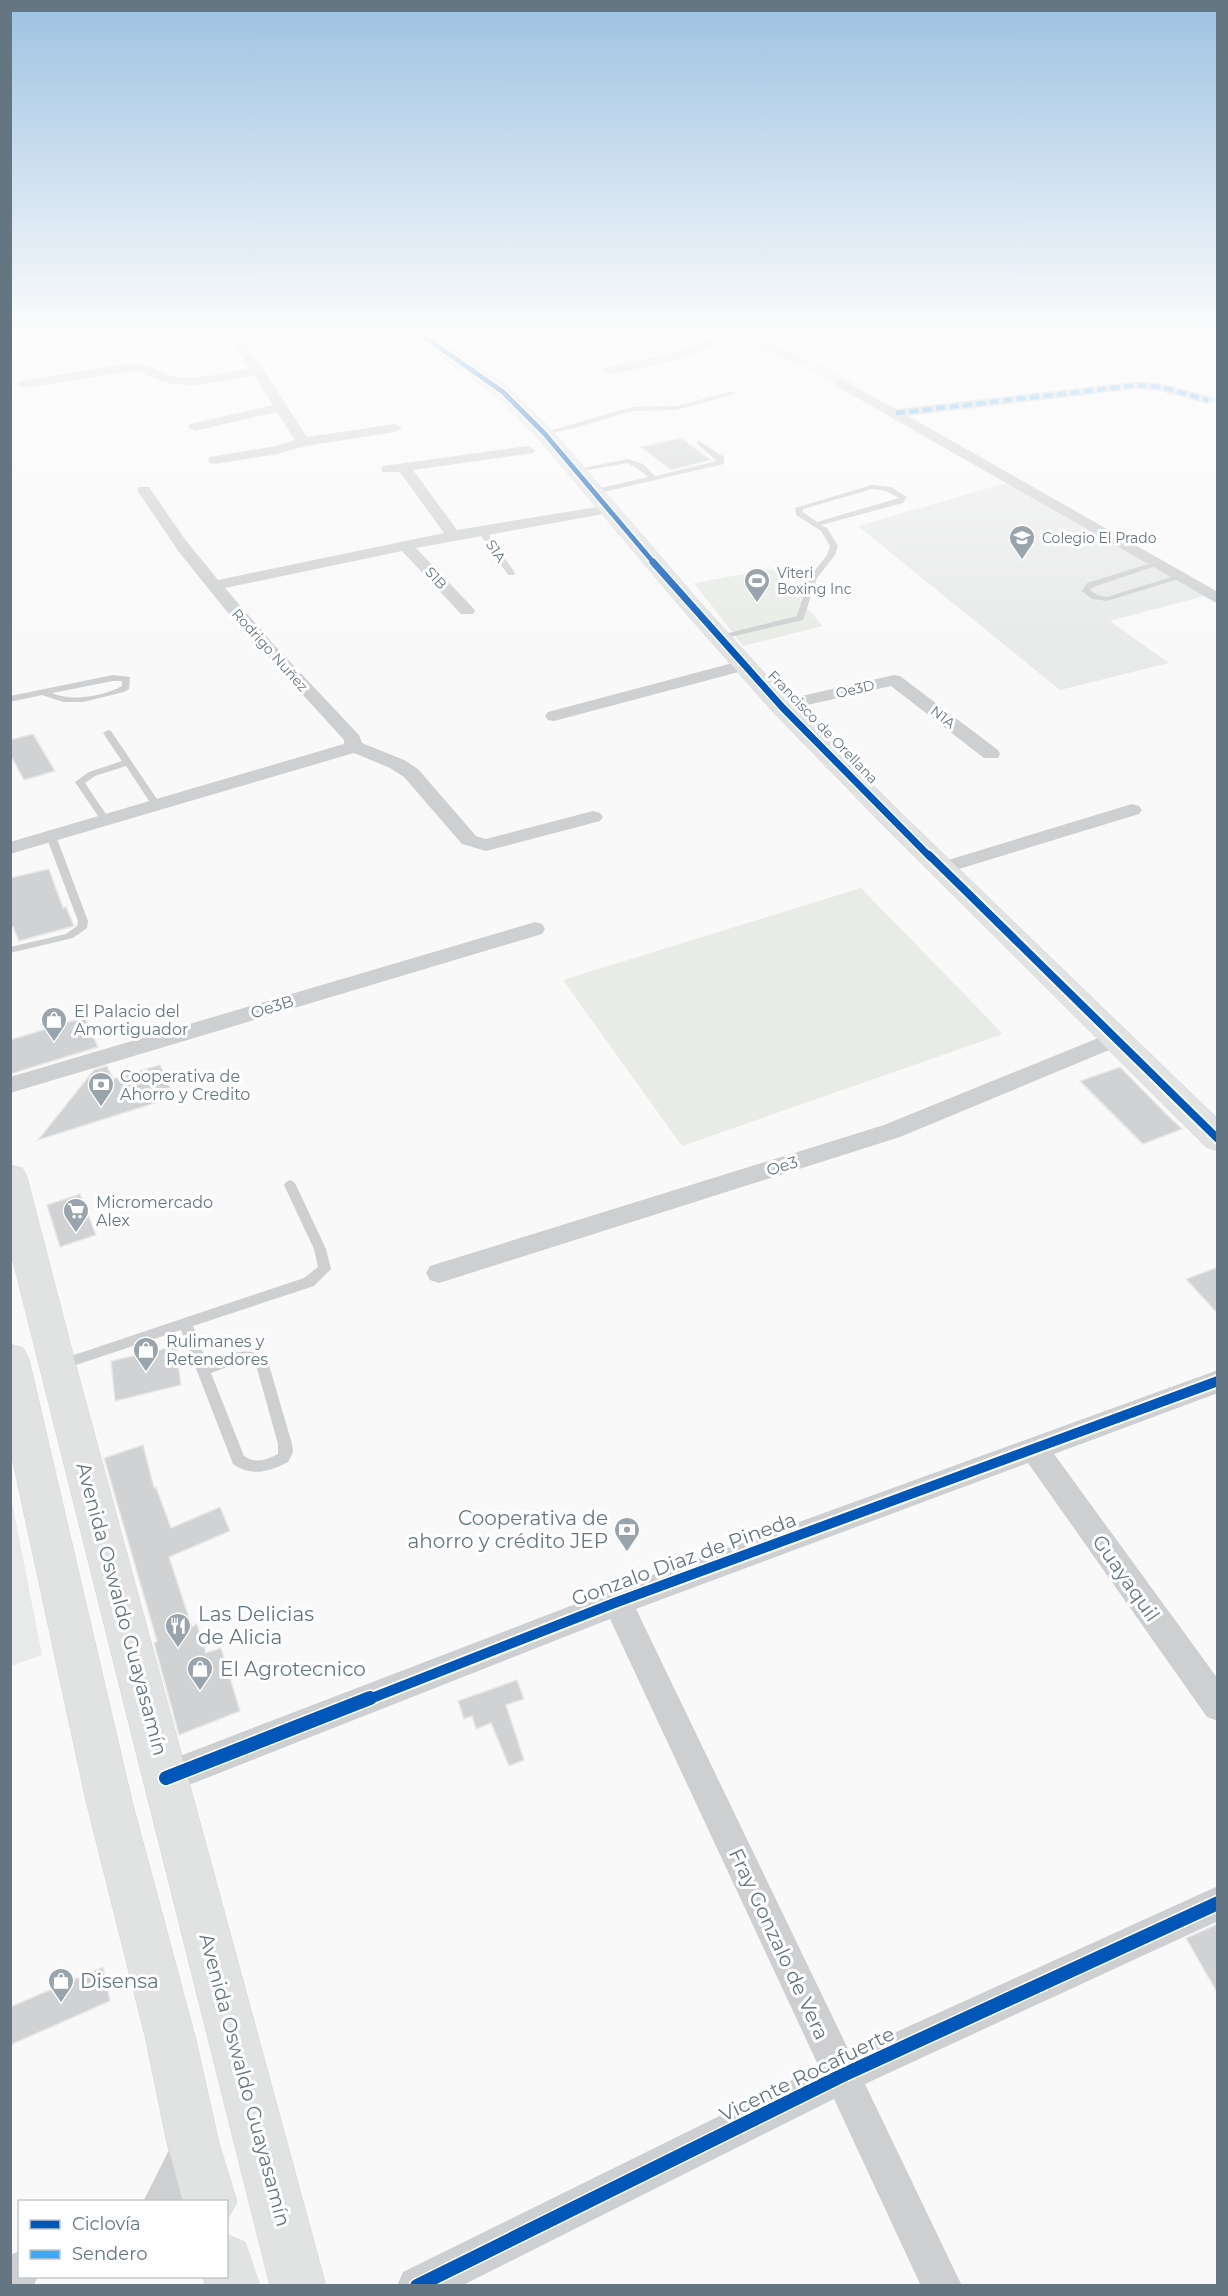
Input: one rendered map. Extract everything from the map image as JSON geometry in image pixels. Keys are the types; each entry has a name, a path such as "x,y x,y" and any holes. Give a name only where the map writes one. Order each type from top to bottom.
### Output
{"street":[{"path":"300,438 303,442"},
{"path":"215,460 278,450 303,442 328,438"},
{"name":"Francisco de Orellana","path":"534,438 577,470 781,706 1218,1139"},
{"path":"940,438 1218,599"},
{"path":"388,469 536,441"},
{"path":"404,467 453,535"},
{"name":"Rodrigo Nuñez","path":"144,490 190,556 283,666 353,739 353,746"},
{"path":"215,586 234,580 482,530 602,501"},
{"name":"S1B","path":"405,545 467,611"},
{"path":"554,716 744,665"},
{"name":"Oe3D","path":"781,706 894,680"},
{"name":"N1A","path":"894,680 991,754"},
{"path":"10,848 344,751 353,746 397,764 411,773 469,840 478,844 486,845 593,817"},
{"path":"942,868 1132,810"},
{"name":"Oe3B","path":"10,1086 535,929"},
{"name":"Oe3","path":"439,1273 892,1131 1118,1038"},
{"name":"Avenida Oswaldo Guayasamín","path":"10,1177 24,1373 109,1801 170,2036 193,2143 209,2200"},
{"name":"Avenida Oswaldo Guayasamín","path":"24,1373 166,1778 298,2286"},
{"name":"Gonzalo Diaz de Pineda","path":"166,1778 617,1602 1218,1381"},
{"name":"Guayaquil","path":"1034,1449 1218,1706"},
{"name":"Fray Gonzalo de Vera","path":"617,1602 942,2286"},
{"name":"Vicente Rocafuerte","path":"417,2286 841,2076 1218,1903"},
{"path":"163,2200 193,2143"},
{"path":"228,2268 233,2286"}],"lane":[{"path":"536,441 544,438"},
{"path":"602,501 654,479 722,462 699,443"},
{"path":"577,470 628,462 640,466 654,479"},
{"path":"720,638 800,618 803,614 804,601 814,577 833,552 834,546 831,538 799,513 799,508 872,488 888,489 903,498 900,501 816,524"},
{"name":"S1A","path":"482,530 511,573"},
{"path":"1158,564 1090,585 1086,591 1095,597 1107,599 1181,578"},
{"path":"10,699 113,678 127,679 126,687 121,690 80,699 60,699 45,693"},
{"path":"108,733 156,806"},
{"path":"105,820 80,782 92,774 127,763"},
{"path":"10,950 69,936 82,927 83,921 51,836"},
{"path":"24,1373 309,1282 325,1269 320,1249 290,1185"},
{"path":"185,1323 203,1370 238,1460 245,1466 257,1467 283,1458 286,1452 285,1444 262,1362 257,1357 249,1355 203,1370"}],"shaded area":[{"name":"Colegio El Prado","path":"1006,483 1204,596 1110,621 1169,663 1060,690 858,526"},
{"name":"Viteri Boxing Inc","path":"773,569 823,626 743,646 694,583"},
{"path":"861,888 1003,1034 682,1146 563,980"},
{"path":"11,1497 42,1655 10,1666"}],"building":[{"path":"681,438 711,460 671,470 641,447"},
{"path":"33,734 55,771 24,780 10,754 10,740"},
{"path":"49,869 63,908 66,907 74,926 19,941 13,927 10,927 10,878"},
{"name":"El Palacio del Amortiguador","path":"85,1017 98,1047 10,1074 10,1040"},
{"name":"Cooperativa de Ahorro y Credito","path":"160,1065 174,1097 38,1140 94,1070 107,1066 113,1079"},
{"path":"1120,1067 1182,1129 1143,1144 1080,1081"},
{"path":"80,1194 96,1235 60,1247 47,1205"},
{"path":"1218,1267 1218,1314 1186,1279"},
{"name":"Rulimanes y Retenedores","path":"176,1346 181,1385 115,1401 111,1361"},
{"path":"143,1445 154,1488 156,1487 171,1528 220,1507 230,1531 169,1557 192,1627 197,1624 206,1653 221,1648 240,1711 179,1735 154,1643 157,1641 104,1458"},
{"path":"517,1680 524,1699 506,1705 524,1760 509,1766 491,1723 476,1729 472,1716 464,1719 458,1701"},
{"path":"1218,1924 1218,1994 1186,1938"},
{"name":"Disensa","path":"103,1967 110,2001 10,2045 10,2007"}],"cycle path":[{"path":"548,438 691,606 782,707 889,816 1218,1139"},
{"path":"166,1778 617,1602 1218,1381"},
{"path":"417,2286 841,2076 1218,1903"}],"place":[{"name":"Colegio El Prado","path":"1022,561"},
{"name":"Viteri Boxing Inc","path":"757,604"},
{"name":"El Palacio del Amortiguador","path":"54,1043"},
{"name":"Cooperativa de Ahorro y Credito","path":"101,1108"},
{"name":"Micromercado Alex","path":"76,1234"},
{"name":"Rulimanes y Retenedores","path":"146,1373"},
{"name":"Cooperativa de ahorro y crédito JEP","path":"627,1553"},
{"name":"Las Delicias de Alicia","path":"178,1649"},
{"name":"El Agrotecnico","path":"200,1692"},
{"name":"Disensa","path":"61,2004"}]}
